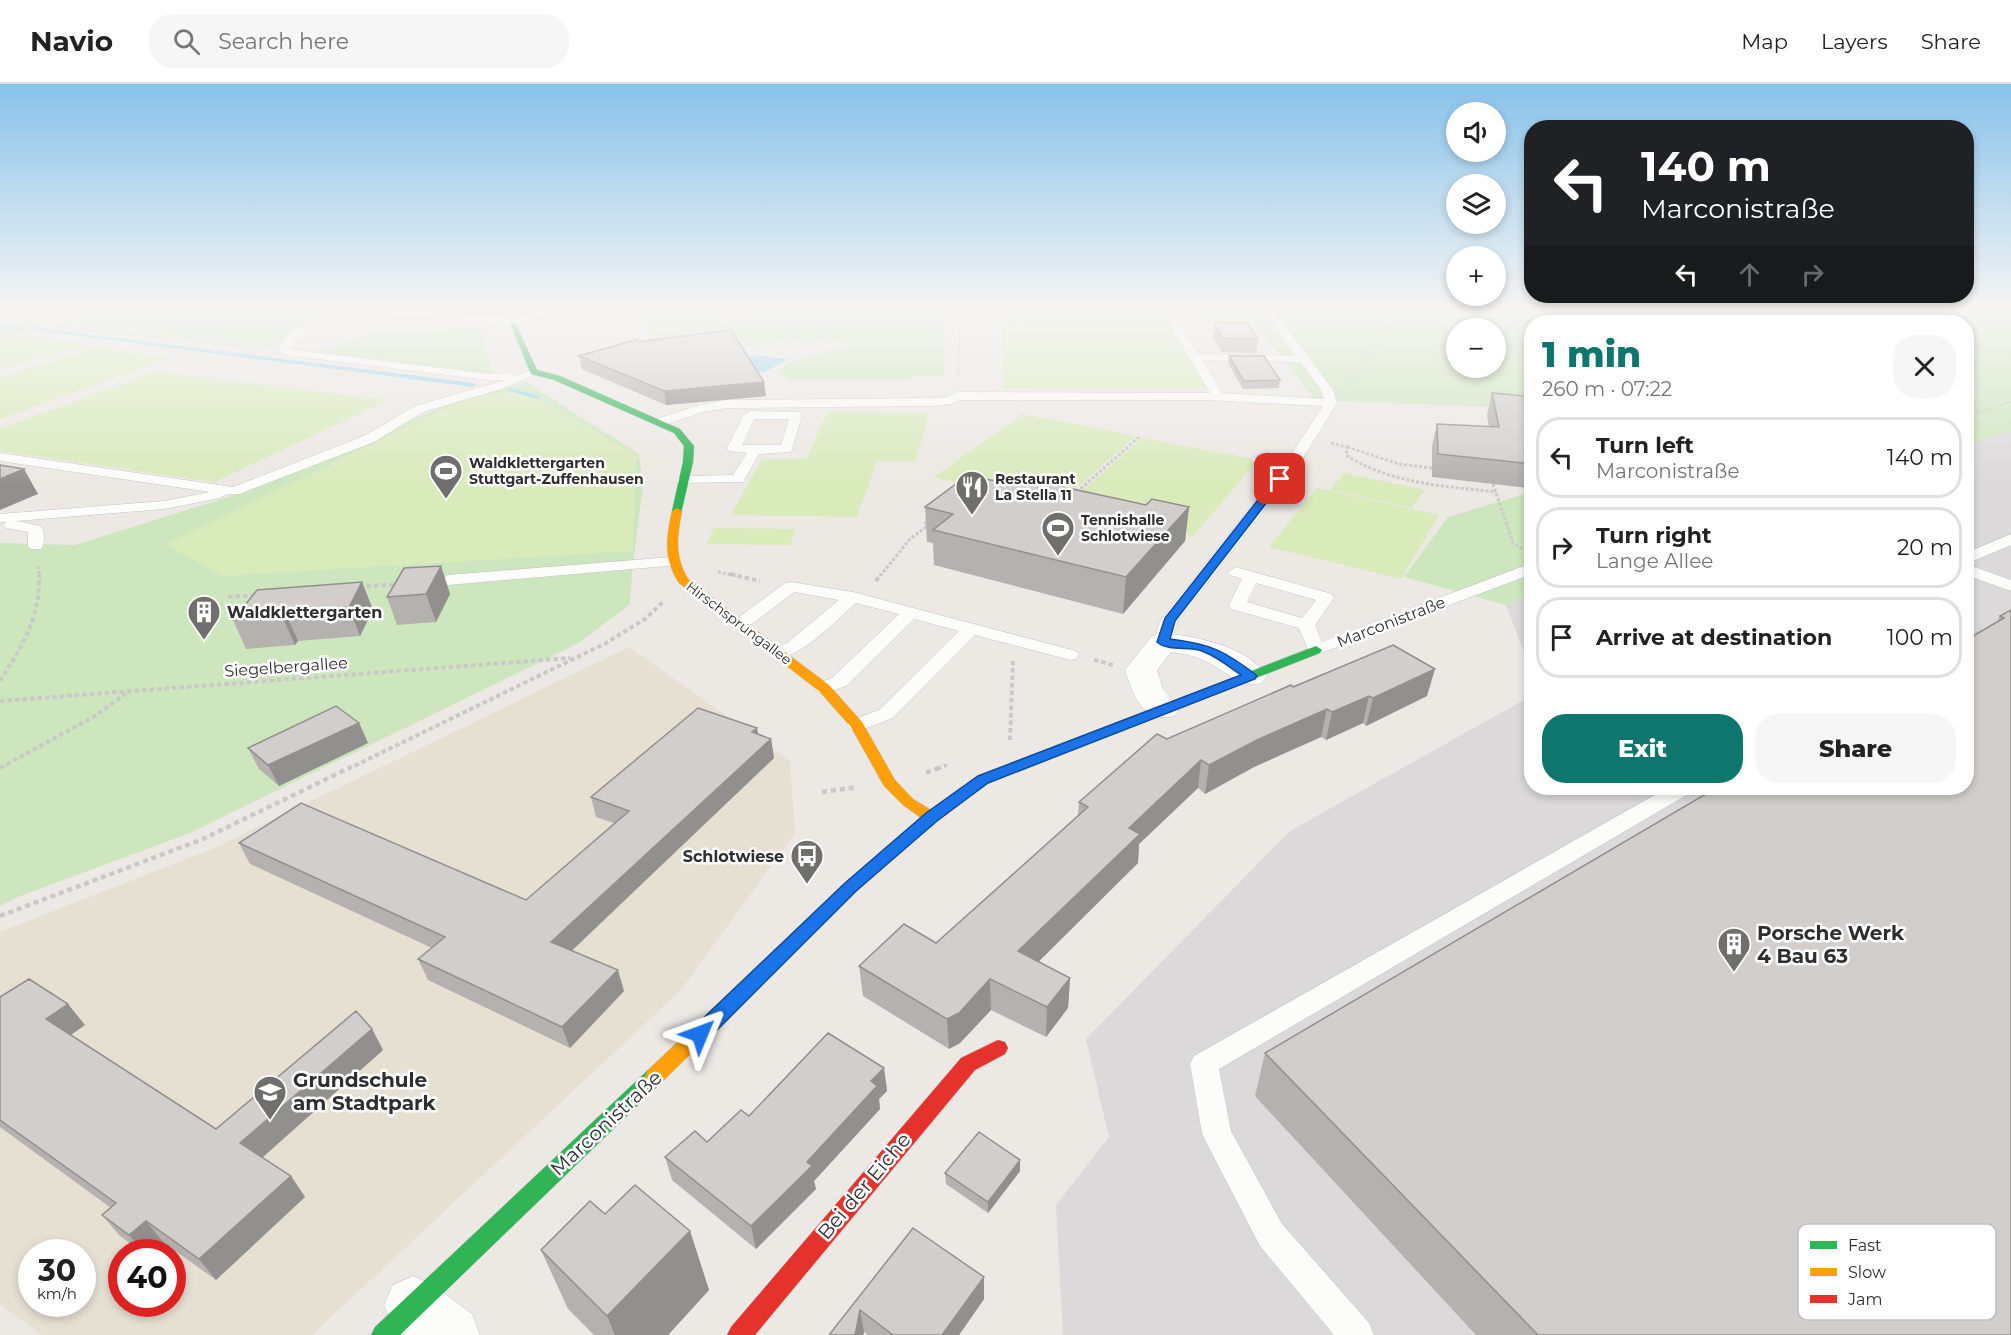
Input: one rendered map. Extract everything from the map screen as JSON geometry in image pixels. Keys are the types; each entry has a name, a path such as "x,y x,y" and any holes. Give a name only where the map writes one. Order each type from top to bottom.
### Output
{"street":[{"path":"532,367 534,372"},
{"name":"Hirschsprungallee","path":"534,372 557,378 677,431 689,446 688,462 669,546 672,562 683,581 824,688 857,725 889,783 908,802 931,817"},
{"path":"1163,709 1148,692 1141,670 1163,642 1201,647 1224,657 1251,676"},
{"name":"Marconistraße","path":"415,1325 700,1034 850,887 931,817 983,780 1316,650"},
{"name":"Bei der Eiche","path":"739,1335 968,1064 998,1048"}],"lane":[{"path":"405,367 489,377 534,372"},
{"path":"1200,367 1218,396"},
{"path":"1163,642 1169,621 1293,463 1331,404 1327,390 1311,367"},
{"path":"0,518 164,505 234,491 369,439 419,409 497,387 534,372"},
{"path":"661,422 700,409 726,404 933,402 951,400 957,396 1218,396 1331,404"},
{"path":"750,415 796,416 786,449 755,450 734,448 750,415"},
{"path":"683,480 738,479 755,450"},
{"path":"1258,460 1264,456 1293,463"},
{"path":"0,457 234,491"},
{"path":"0,523 36,529 36,546"},
{"path":"1974,555 2011,539"},
{"path":"448,580 672,562"},
{"name":"Marconistraße","path":"1316,650 1524,571"},
{"path":"1974,572 2011,586"},
{"path":"1243,575 1326,598 1306,625 1237,605 1243,575"},
{"path":"741,624 791,587 857,598 1070,654"},
{"path":"779,654 793,647 857,598"},
{"path":"824,688 839,681 910,613"},
{"path":"1306,625 1316,650"},
{"path":"857,725 886,714 971,629"},
{"path":"1357,1335 1271,1235 1216,1133 1204,1064 1670,795"}],"path":[{"path":"957,396 958,367"},
{"path":"1331,404 1363,367"},
{"path":"1974,414 2011,402"},
{"path":"1069,500 1139,437"},
{"path":"1310,438 1399,464 1432,468"},
{"path":"1347,447 1346,455 1357,465 1395,477 1496,492"},
{"path":"1493,484 1513,543 1524,549"},
{"path":"857,598 910,539 930,524 925,523 935,516"},
{"path":"0,681 32,630 40,585 36,546"},
{"path":"683,581 708,570 791,587"},
{"path":"356,587 448,580"},
{"path":"228,597 263,595"},
{"path":"0,916 203,839 606,643 645,619"},
{"path":"1010,741 1014,638"},
{"path":"1070,654 1141,670"},
{"name":"Siegelbergallee","path":"0,701 573,658"},
{"path":"0,768 96,716 129,692"}],"shaded area":[{"name":"Porsche Werk 4 Bau 63","path":"2011,431 2011,1335 1063,1335 1056,1205 1109,1137 1086,1039 1290,831 1524,700 1524,795 1974,795 1974,443"},
{"path":"1524,599 1524,653 1506,605"},
{"name":"Grundschule am Stadtpark","path":"629,647 790,761 795,833 681,990 312,1335 42,1335 0,1305 0,932 214,848"}],"green space":[{"path":"32,367 142,367 0,419 0,378"},
{"path":"435,367 491,367 492,373"},
{"path":"782,367 944,367 944,376 912,376 911,379 789,379 777,370"},
{"path":"1003,367 1197,367 1206,387 1004,389"},
{"path":"1290,367 1446,367 1446,378 1506,378 1506,367 1524,367 1524,431 1514,408 1315,400"},
{"path":"1974,367 2011,367 2011,431 1974,443"},
{"path":"155,372 388,400 214,482 0,451 0,429"},
{"path":"526,382 639,454 643,486 630,604 577,644 190,833 15,898 0,906 0,543 75,545 248,491 453,402"},
{"name":"Waldklettergarten Stuttgart-Zuffenhausen","path":"520,390 636,455 633,551 222,576 166,544 454,404"},
{"path":"828,412 929,413 916,461 877,461 857,517 731,515 762,459 806,459"},
{"path":"1023,414 1136,436 1057,505 934,477"},
{"path":"1142,438 1258,460 1193,536 1064,507"},
{"path":"1344,473 1425,490 1412,508 1330,490"},
{"path":"1317,488 1439,515 1401,579 1269,547"},
{"path":"1524,494 1524,599 1506,605 1404,577 1448,517"},
{"path":"714,528 796,529 790,545 706,544"}],"water":[{"path":"742,367 773,367 765,372"}],"building":[{"path":"607,367 755,367 764,382 664,391"},
{"path":"1236,367 1272,367 1280,380 1244,381"},
{"path":"1492,393 1524,396 1524,463 1438,454 1437,424 1499,427"},
{"path":"0,465 24,469 0,479"},
{"path":"1004,474 1146,505 1152,499 1189,507 1126,577 933,530 953,514 925,507 968,475 995,481"},
{"path":"441,566 426,594 387,597 404,568"},
{"path":"362,582 349,607 285,612 282,616 233,620 257,590"},
{"name":"Porsche Werk 4 Bau 63","path":"2011,610 2011,1335 1538,1335 1265,1053 1704,795 1974,795 1974,635 2004,618 2000,616"},
{"path":"1393,645 1435,669 1373,698 1369,696 1332,712 1327,709 1259,739 1209,765 1201,760 1129,828 1140,834 1018,951 1070,978 1047,1007 990,979 959,1013 947,1019 859,966 904,924 936,943 1088,807 1079,802 1157,734 1167,739 1291,685 1293,687"},
{"path":"336,706 359,723 268,765 248,748"},
{"path":"698,708 757,728 752,732 771,739 551,942 618,970 562,1027 418,959 445,937 239,843 301,803 526,900 629,811 591,797"},
{"path":"29,979 68,1004 46,1019 216,1129 356,1011 372,1029 240,1143 291,1176 199,1259 186,1250 186,1239 171,1239 146,1221 129,1235 102,1215 116,1203 0,1120 0,997"},
{"path":"828,1033 884,1068 871,1081 877,1086 807,1162 812,1166 751,1226 665,1157 695,1131 707,1142 741,1110 749,1116"},
{"path":"979,1132 1020,1160 988,1202 945,1173"},
{"path":"635,1185 690,1231 607,1316 541,1250 590,1201 605,1214"},
{"path":"913,1228 984,1277 942,1335 893,1335 860,1310 855,1335 829,1335"}],"waterway":[{"path":"335,367 473,385"},
{"path":"511,390 537,397"}],"traffic: fast":[{"path":"532,367 534,372 557,378 677,431 689,446 688,462 677,511"},
{"path":"939,811 983,780 1316,650"},
{"path":"383,1335 655,1076"}],"traffic: slow":[{"path":"677,511 671,547 674,562 683,581 824,688 857,725 889,783 908,802 931,817"},
{"path":"655,1076 851,887 939,811"}],"traffic: jam":[{"path":"739,1335 968,1064 998,1048"}],"place":[{"name":"Waldklettergarten Stuttgart-Zuffenhausen","path":"446,500"},
{"name":"Restaurant La Stella 11","path":"972,516"},
{"name":"Tennishalle Schlotwiese","path":"1058,557"},
{"name":"Waldklettergarten","path":"204,641"},
{"name":"Schlotwiese","path":"807,885"},
{"name":"Porsche Werk 4 Bau 63","path":"1734,973"},
{"name":"Grundschule am Stadtpark","path":"270,1121"}],"route":[{"path":"700,1034 850,887 931,817 983,780 1251,676 1224,657 1201,647 1163,642 1169,621 1280,479"}]}
